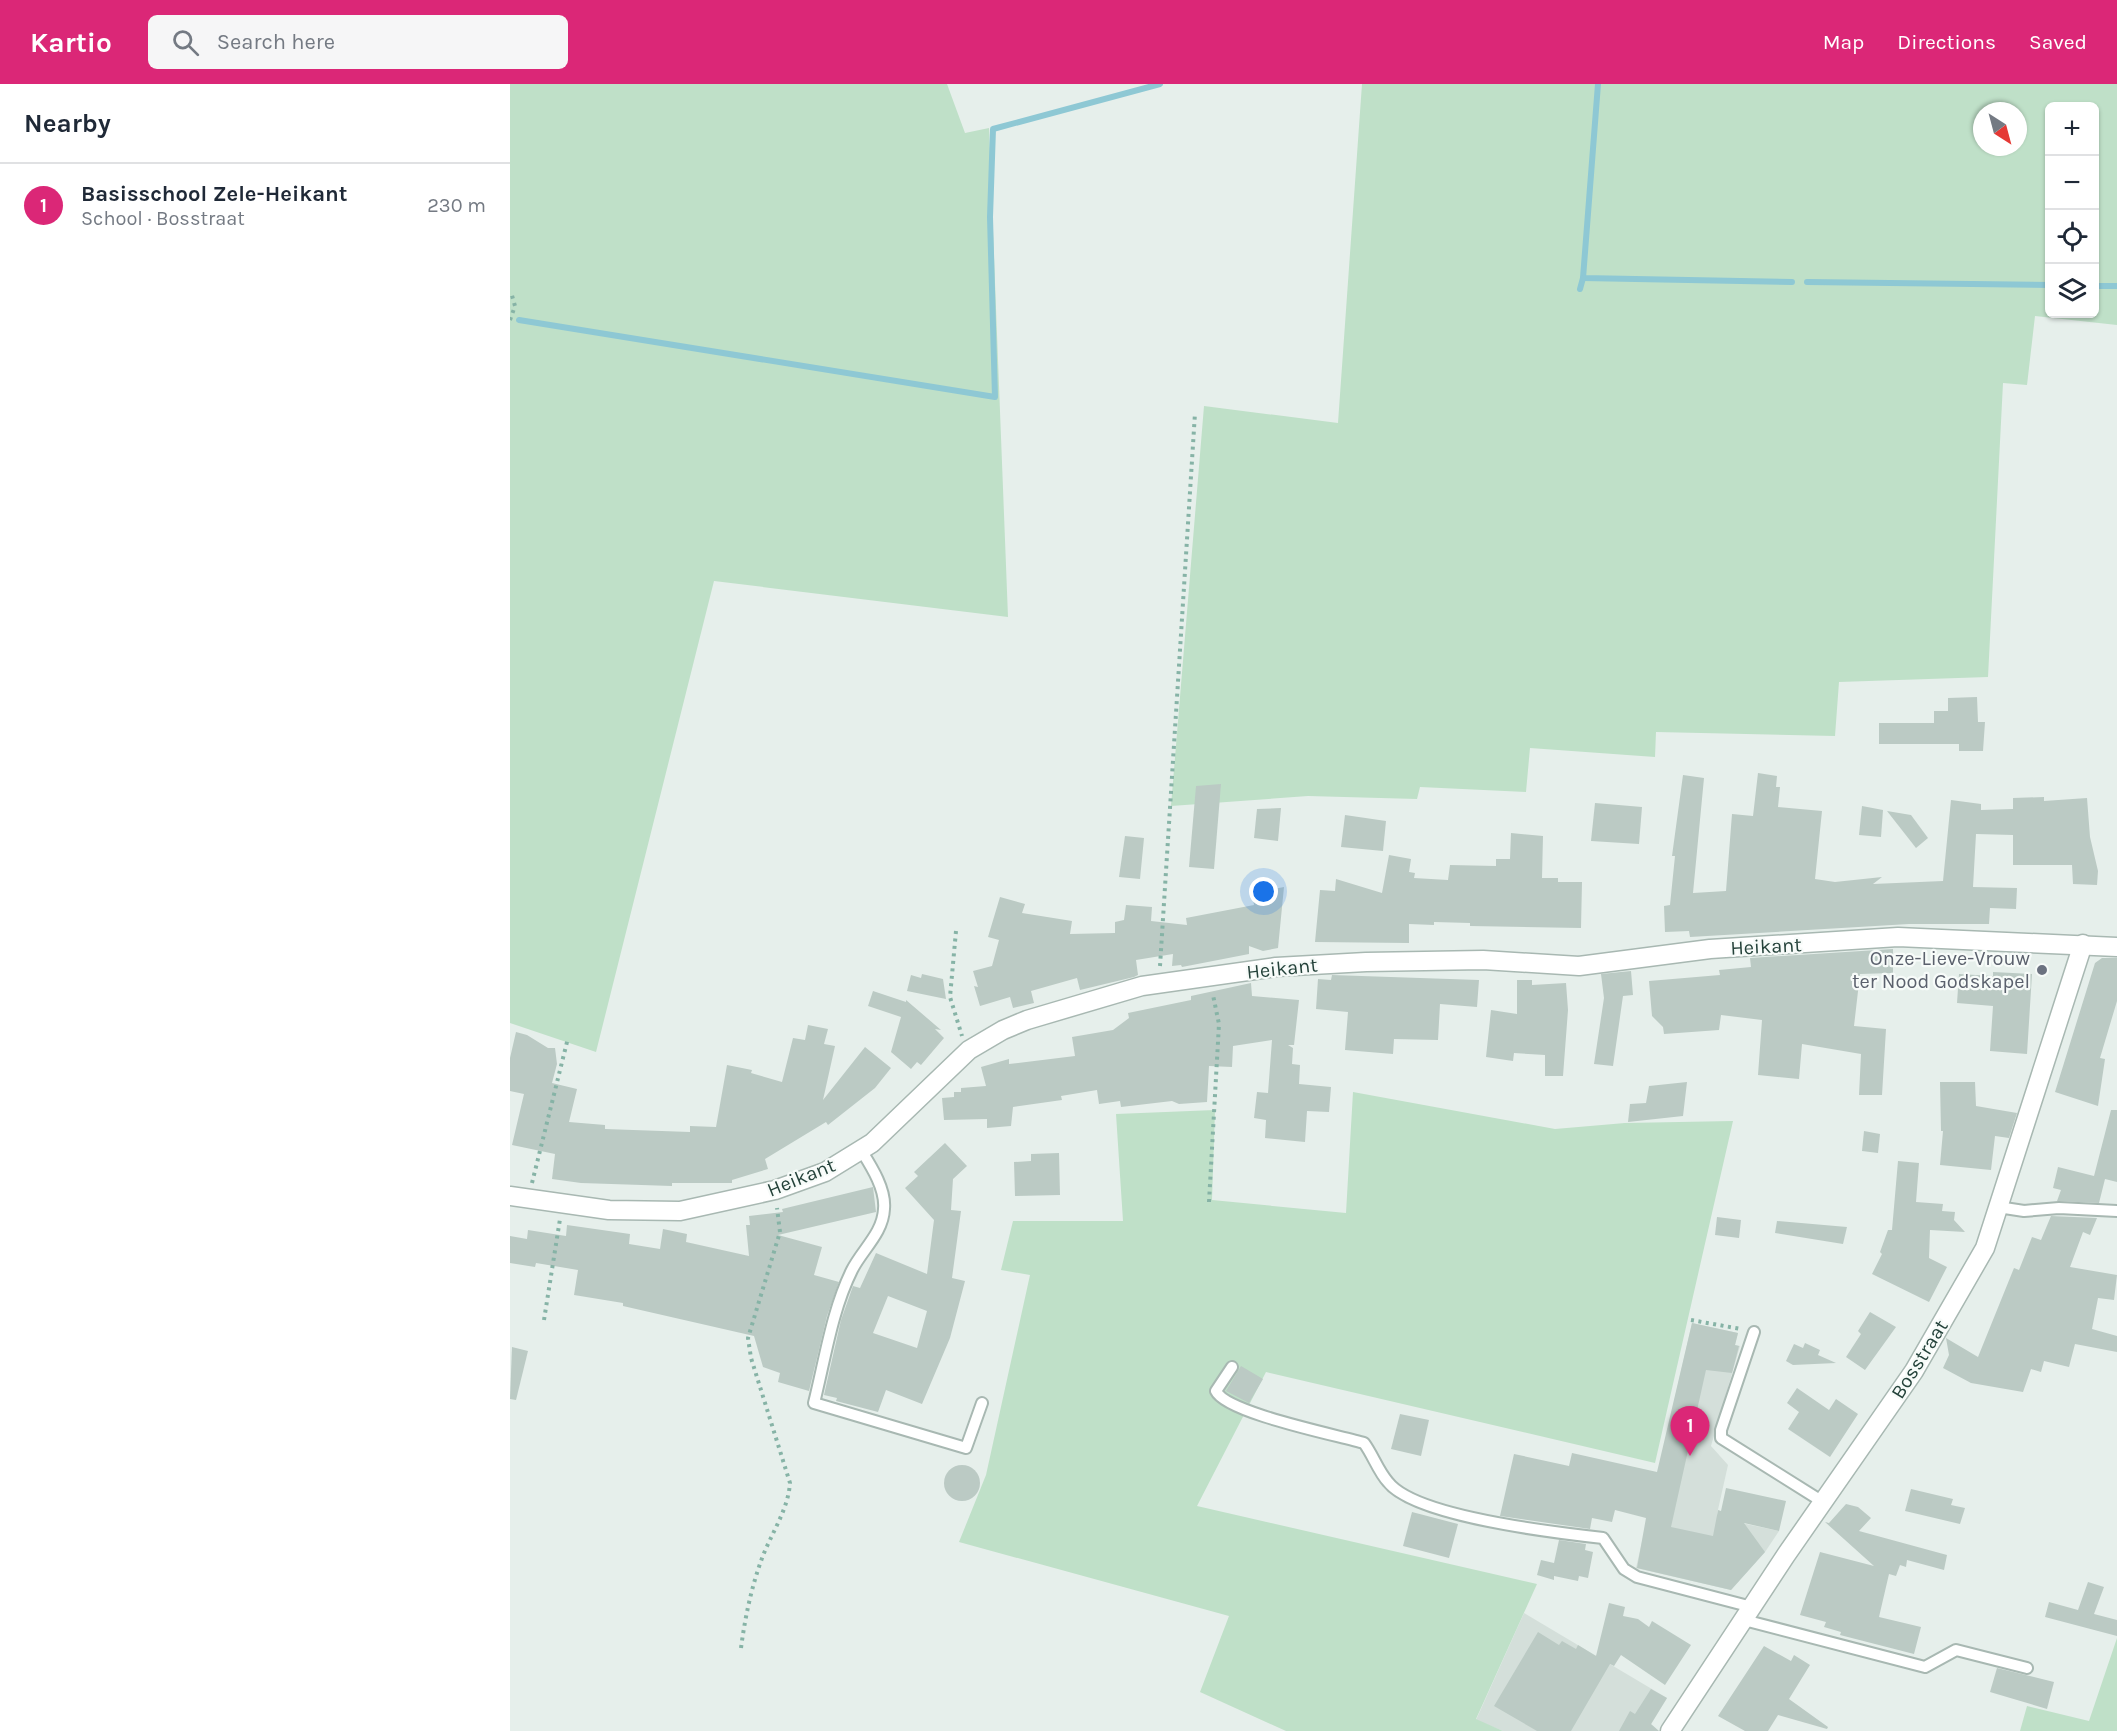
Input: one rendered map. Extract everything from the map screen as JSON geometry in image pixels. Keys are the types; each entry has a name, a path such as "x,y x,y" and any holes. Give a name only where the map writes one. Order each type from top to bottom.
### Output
{"street":[{"name":"Heikant","path":"510,1196 609,1210 680,1211 775,1190 825,1172 872,1143 969,1050 1003,1030 1027,1020 1159,984 1209,976 1276,966 1366,962 1483,960 1579,966 1710,949 1898,938 2117,947"},
{"name":"Bosstraat","path":"1670,1731 1823,1502 1914,1371 1985,1248 2082,944"}],"lane":[{"path":"861,1150 876,1176 885,1208 880,1227 852,1270 832,1328 814,1402 966,1448 982,1403"},
{"path":"1998,1207 2024,1211 2059,1208 2117,1211"},
{"path":"1754,1332 1721,1430 1721,1438 1823,1502"},
{"path":"1232,1367 1216,1391 1218,1397 1247,1412 1365,1443 1388,1483 1415,1503 1545,1532 1603,1538 1624,1569 1637,1577 1925,1668 1956,1650 2027,1668"}],"path":[{"path":"510,320 515,306 511,292"},
{"path":"1159,984 1195,413"},
{"path":"957,931 950,997 957,1028"},
{"path":"1209,976 1219,1024 1209,1202"},
{"path":"528,1199 568,1038"},
{"path":"741,1648 746,1612 761,1561 789,1496 789,1483 751,1358 748,1338 780,1232 775,1190"},
{"path":"544,1320 561,1204"},
{"path":"1691,1320 1754,1332"}],"shaded area":[{"path":"1692,1323 1738,1333 1735,1345 1740,1346 1711,1446 1728,1465 1718,1518 1779,1531 1765,1552 1731,1590 1636,1568"},
{"path":"1524,1613 1667,1698 1647,1731 1503,1731 1476,1720"}],"green space":[{"path":"510,84 947,84 965,133 989,128 1008,617 714,581 596,1052 510,1023"},
{"path":"1362,84 2117,84 2117,325 2053,318 2099,318 2099,102 2045,102 2045,317 2035,316 2027,385 2003,383 1988,677 1839,682 1835,736 1656,732 1655,757 1530,748 1526,792 1420,787 1417,799 1308,796 1171,806 1204,406 1338,423"},
{"path":"1353,1092 1555,1129 1625,1123 1733,1121 1655,1463 1266,1372 1197,1506 1537,1584 1476,1719 1503,1731 1286,1731 1200,1692 1229,1616 959,1542 986,1475 1030,1275 1001,1270 1013,1221 1123,1221 1116,1114 1215,1110 1212,1200 1346,1213"},
{"path":"2117,1638 2117,1731 2020,1731 2027,1706 2089,1721"}],"building":[{"path":"1977,697 1978,722 1985,722 1983,751 1959,751 1959,744 1879,744 1879,723 1934,723 1934,711 1948,711 1948,698"},
{"path":"1758,773 1777,776 1776,787 1780,787 1778,807 1822,811 1815,879 1835,882 1882,877 1873,884 1943,881 1951,800 1981,804 1981,810 2013,809 2013,798 2044,797 2044,801 2087,798 2090,837 2098,871 2097,885 2073,884 2072,865 2013,865 2013,835 1976,834 1973,887 2017,888 2016,909 1990,908 1989,924 1909,924 1690,937 1689,931 1665,932 1664,906 1670,905 1675,856 1672,856 1683,775 1704,778 1693,893 1726,891 1732,814 1753,816"},
{"path":"1221,784 1214,869 1189,867 1196,786"},
{"path":"1595,803 1642,807 1639,844 1591,841"},
{"path":"1862,806 1883,810 1881,837 1859,835"},
{"path":"1281,808 1278,841 1254,838 1257,809"},
{"path":"1887,811 1911,815 1928,838 1916,848"},
{"path":"1345,815 1386,821 1383,851 1341,847"},
{"path":"1511,833 1543,836 1542,878 1558,878 1558,882 1582,882 1581,928 1470,926 1470,923 1434,922 1434,925 1409,924 1409,943 1315,942 1320,890 1335,891 1336,879 1382,893 1389,855 1411,859 1409,872 1415,873 1414,878 1448,880 1450,865 1496,866 1496,859 1510,859"},
{"path":"1125,836 1144,838 1140,879 1119,877"},
{"path":"1284,887 1278,948 1263,951 1249,946 1249,954 1182,967 1181,965 1172,966 1173,954 1136,960 1138,975 1134,977 1080,990 1077,978 1031,991 1034,1003 1013,1008 1010,997 980,1006 974,986 978,987 973,971 992,966 999,940 988,937 1000,897 1025,904 1022,913 1072,921 1070,934 1115,933 1115,922 1124,920 1126,905 1152,907 1151,921 1187,925 1186,918 1254,905 1252,893"},
{"path":"1893,949 1893,973 1860,974 1854,1026 1886,1029 1882,1095 1859,1095 1861,1054 1802,1044 1799,1079 1758,1075 1762,1020 1721,1015 1719,1030 1664,1034 1663,1027 1652,1016 1649,981 1720,975 1719,970 1751,967 1750,958"},
{"path":"2102,958 2117,958 2117,1001 2100,1058 2105,1059 2098,1106 2055,1092 2095,963"},
{"path":"1631,971 1633,995 1623,996 1613,1066 1594,1064 1604,998 1601,974"},
{"path":"1993,972 2032,974 2027,1054 1990,1051 1993,1006 1957,1003 1959,974 1993,976"},
{"path":"922,974 943,979 946,999 907,991 911,975 921,978"},
{"path":"1332,975 1479,980 1477,1007 1440,1004 1438,1040 1394,1039 1393,1054 1345,1050 1348,1012 1316,1009 1318,979 1331,980"},
{"path":"1517,980 1532,980 1532,985 1566,983 1568,1010 1563,1076 1545,1076 1545,1055 1514,1053 1513,1061 1486,1057 1491,1010 1517,1014"},
{"path":"1251,983 1252,996 1299,1000 1294,1045 1288,1045 1293,1048 1292,1064 1300,1065 1299,1084 1331,1087 1329,1112 1307,1111 1305,1142 1265,1138 1266,1120 1254,1118 1257,1092 1268,1093 1272,1040 1233,1046 1232,1067 1209,1066 1207,1102 1179,1104 1172,1101 1121,1107 1120,1101 1099,1104 1097,1090 1061,1096 1062,1100 1013,1107 1011,1126 987,1128 987,1119 944,1120 942,1098 954,1097 954,1092 961,1092 961,1088 986,1086 981,1067 1009,1059 1009,1064 1075,1056 1072,1037 1113,1030 1129,1018 1128,1013 1191,1000 1191,996"},
{"path":"873,991 906,1002 906,1000 941,1030 935,1029 944,1038 921,1065 917,1062 911,1069 891,1052 901,1017 868,1006"},
{"path":"808,1025 828,1029 824,1044 835,1046 823,1100 865,1047 891,1068 875,1088 828,1125 826,1122 765,1159 768,1169 732,1180 732,1183 672,1183 672,1186 581,1183 552,1179 555,1154 512,1145 524,1094 510,1091 510,1058 516,1032 527,1035 548,1048 555,1048 557,1064 552,1083 577,1089 569,1122 605,1125 605,1129 690,1132 690,1126 716,1127 727,1065 752,1070 751,1073 782,1082 793,1038 805,1040"},
{"path":"1687,1082 1683,1116 1628,1122 1630,1104 1646,1103 1649,1086"},
{"path":"1940,1082 1975,1082 1976,1106 2017,1113 2009,1138 1995,1136 1991,1170 1940,1165 1943,1131 1941,1131"},
{"path":"2111,1110 2117,1110 2117,1182 2105,1179 2099,1203 2057,1201 2061,1190 2053,1188 2058,1167 2094,1176"},
{"path":"1864,1131 1880,1134 1878,1153 1862,1151"},
{"path":"945,1143 967,1166 953,1179 951,1210 961,1211 952,1278 965,1281 950,1338 922,1404 886,1390 878,1412 836,1401 837,1398 824,1395 841,1320 853,1286 860,1288 876,1253 927,1274 934,1220 905,1188 918,1176 914,1172","holes":["888,1296 927,1311 917,1348 873,1333"]},
{"path":"1059,1153 1060,1195 1015,1196 1014,1162 1031,1161 1031,1154"},
{"path":"1898,1161 1919,1163 1916,1202 1943,1204 1942,1211 1955,1212 1954,1220 1965,1232 1930,1230 1929,1258 1947,1267 1929,1302 1872,1274 1882,1254 1880,1252 1888,1230 1892,1230"},
{"path":"873,1187 876,1212 778,1235 822,1247 814,1275 839,1282 827,1316 809,1391 778,1382 780,1373 763,1367 754,1336 623,1306 623,1303 574,1295 578,1270 536,1263 535,1267 510,1263 510,1236 527,1239 528,1230 566,1236 567,1225 630,1234 629,1244 660,1249 663,1229 687,1234 686,1242 749,1256 746,1225 750,1225 749,1216 783,1212 782,1209"},
{"path":"2051,1216 2097,1218 2090,1235 2083,1232 2070,1267 2117,1275 2114,1300 2098,1298 2092,1329 2117,1336 2117,1352 2075,1344 2069,1367 2044,1361 2041,1372 2031,1369 2023,1392 1971,1383 1943,1368 1949,1355 1946,1338 1978,1357 2014,1268 2019,1270 2032,1237 2041,1240"},
{"path":"1717,1217 1741,1220 1739,1238 1715,1235"},
{"path":"1777,1221 1847,1227 1843,1244 1775,1233"},
{"path":"1870,1312 1896,1327 1865,1370 1846,1357 1861,1334 1858,1331"},
{"path":"1692,1323 1738,1333 1735,1345 1739,1346 1732,1373 1706,1370 1671,1527 1713,1536 1718,1510 1721,1511 1726,1488 1786,1501 1779,1531 1744,1523 1765,1552 1731,1590 1637,1568 1646,1518 1615,1510 1612,1522 1592,1518 1590,1529 1500,1516 1514,1454 1569,1466 1572,1453 1657,1472"},
{"path":"1805,1343 1820,1350 1818,1355 1836,1363 1793,1365 1786,1361 1794,1344 1803,1348"},
{"path":"512,1347 528,1351 516,1400 510,1399"},
{"path":"1241,1366 1263,1379 1249,1403 1226,1391"},
{"path":"1797,1388 1829,1410 1836,1399 1858,1414 1830,1457 1788,1429 1799,1412 1787,1403"},
{"path":"1400,1414 1429,1420 1421,1456 1391,1449"},
{"path":"962,1465 974,1471 980,1483 974,1495 962,1501 950,1495 944,1483 950,1471"},
{"path":"1911,1489 1953,1499 1951,1505 1965,1508 1960,1524 1905,1511"},
{"path":"1846,1504 1858,1507 1871,1518 1859,1531 1947,1555 1944,1570 1907,1560 1906,1567 1900,1565 1896,1576 1889,1574 1879,1617 1921,1627 1914,1654 1840,1635 1841,1632 1824,1627 1826,1622 1800,1615 1820,1552 1874,1566 1825,1522 1829,1523"},
{"path":"1412,1512 1458,1524 1449,1558 1403,1546"},
{"path":"1559,1540 1586,1544 1585,1550 1593,1552 1588,1578 1579,1576 1578,1581 1554,1576 1554,1580 1537,1575 1541,1560 1554,1563"},
{"path":"2088,1582 2104,1587 2094,1614 2117,1620 2117,1636 2045,1617 2049,1602 2078,1610"},
{"path":"1609,1603 1625,1607 1623,1616 1638,1619 1649,1627 1652,1621 1691,1645 1665,1685 1621,1655 1614,1666 1610,1664 1571,1731 1537,1731 1494,1706 1538,1632 1559,1645 1562,1641 1576,1649 1578,1645 1596,1656"},
{"path":"1764,1646 1791,1661 1794,1655 1810,1665 1789,1699 1828,1727 1827,1729 1778,1715 1768,1731 1745,1731 1718,1716"},
{"path":"1997,1668 2054,1682 2047,1709 1990,1692"},
{"path":"1651,1689 1667,1698 1651,1724 1659,1731 1619,1731 1630,1711 1635,1714"}],"waterway":[{"path":"519,320 995,397 990,217 993,129 1160,84"},
{"path":"1598,84 1583,278 1792,282"},
{"path":"1580,289 1583,278"},
{"path":"1807,282 2045,285"},
{"path":"2099,286 2117,286"}],"place":[{"name":"Onze-Lieve-Vrouw ter Nood Godskapel","path":"2042,970"},
{"name":"Basisschool Zele-Heikant","path":"1690,1456"}]}
